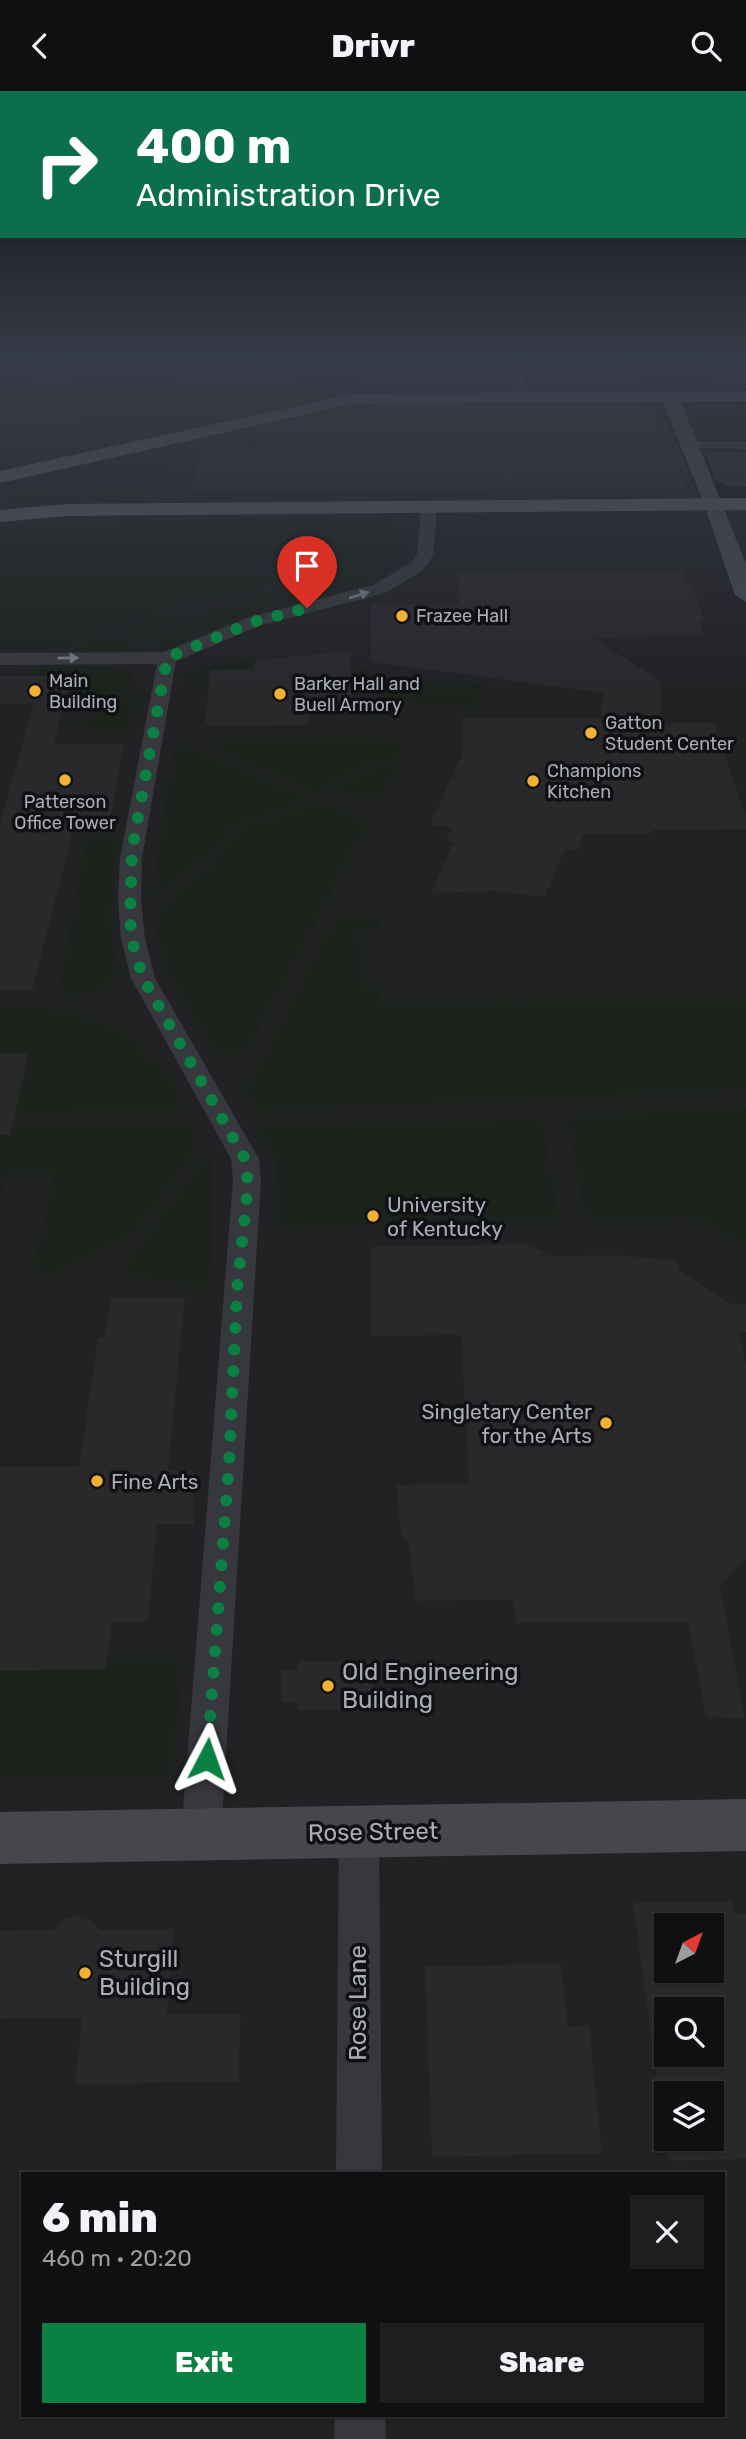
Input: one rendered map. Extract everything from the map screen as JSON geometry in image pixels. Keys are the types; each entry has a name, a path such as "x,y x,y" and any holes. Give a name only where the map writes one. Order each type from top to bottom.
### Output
{"main road":[{"path":"0,477 29,471"},
{"path":"700,471 746,595"},
{"path":"0,516 67,510 429,509 746,503"},
{"name":"Rose Street","path":"0,1838 746,1825"}],"street":[{"path":"0,659 167,658 253,622 360,595 398,579 416,567 425,556 429,509"},
{"path":"167,658 132,850 130,921 134,949 143,978 245,1159 248,1185 237,1290 229,1464 201,1836"},
{"name":"Rose Lane","path":"359,1833 359,2172"},
{"path":"360,2417 360,2439"}],"shaded area":[{"name":"University of Kentucky","path":"0,471 688,471 704,506 746,506 746,2439 0,2439"},
{"path":"52,471 174,471 174,481 160,491 122,498 77,492 18,478"},
{"path":"14,482 104,500 6,503 4,500"},
{"path":"388,518 412,530 408,558 393,569 349,590 284,605 296,584 304,580 294,576 246,592 124,623 101,626 98,629 100,631 76,643 40,649 0,650 0,527 116,521"},
{"path":"280,588 273,607 184,642 154,650 167,636 196,617"},
{"path":"195,609 152,636 147,646 120,630 154,617"},
{"path":"107,634 134,646 140,653 61,653 86,647"},
{"path":"254,661 252,669 208,670 205,687 185,687 185,673 197,666"},
{"path":"109,667 131,672 133,683 109,699 72,708 62,709 71,688 67,687 69,676 18,679 22,669"},
{"path":"351,671 380,671 378,678 392,680 388,685 372,686 365,696 351,694"},
{"path":"420,678 448,681 443,692 450,692 455,681 487,685 475,709 458,709 459,704 409,704 414,691 406,701 381,705 378,712 392,712 386,723 356,723 363,712 369,712 382,688 406,688 410,682 417,683"},
{"path":"140,690 132,729 62,728 107,710"},
{"path":"381,737 381,742 403,743 397,759 360,769 317,794 201,744 207,739"},
{"path":"188,745 311,799 233,828 208,856 151,901 173,750"},
{"path":"394,762 401,764 383,799 327,792 365,771"},
{"path":"321,802 369,822 247,1052 231,1055 213,1053 170,979 153,921 175,895 215,860 227,841 243,826"},
{"path":"119,835 112,925 113,942 123,977 90,995 57,996 87,836"},
{"path":"379,919 381,927 359,929 361,986 380,987 381,1002 746,1001 746,1090 258,1111 245,1092 333,920"},
{"path":"0,1007 52,1007 51,1013 76,1012 138,1041 148,1063 162,1064 189,1111 0,1112 0,1099 19,1098 29,1054 0,1053"},
{"path":"746,1108 746,1240 740,1245 709,1224 690,1219 586,1222 566,1116"},
{"path":"542,1119 559,1220 279,1228 277,1164 256,1127"},
{"path":"0,1126 195,1126 198,1136 197,1151 132,1237 51,1274 40,1273 34,1262 54,1175 9,1172 1,1196 0,1213"},
{"path":"212,1156 213,1257 206,1288 116,1275 205,1157"},
{"path":"184,1659 171,1776 0,1776 0,1671 106,1669 107,1660"}],"building":[{"path":"196,471 679,471 686,489 192,491"},
{"path":"712,471 746,471 746,486 727,486 716,481"},
{"name":"Gatton Student Center","path":"577,571 681,571 687,586 692,585 705,622 699,622 704,635 592,638 657,678 662,690 660,723 714,723 746,816 746,829 651,830 652,833 583,835 579,850 565,849 545,897 495,891 431,893 454,842 445,841 452,828 430,825 463,752 462,718 601,719 603,693 371,662 371,605 460,604 456,574 578,574"},
{"name":"Barker Hall and Buell Armory","path":"351,650 351,707 312,708 307,725 204,726 211,670 252,669 255,661"},
{"path":"0,676 70,676 54,744 124,744 111,816 77,816 32,991 0,991 0,823 34,703 0,704"},
{"path":"0,1053 29,1053 10,1136 0,1134"},
{"name":"Singletary Center for the Arts","path":"525,1244 555,1256 620,1255 677,1261 679,1270 733,1305 746,1304 746,1332 739,1332 746,1363 746,1559 720,1586 745,1719 706,1716 688,1623 517,1623 512,1600 415,1601 409,1543 401,1534 397,1485 469,1484 461,1335 371,1336 371,1247"},
{"name":"Fine Arts","path":"185,1297 168,1471 194,1471 194,1524 157,1524 148,1622 112,1622 106,1669 0,1671 0,1467 79,1467 98,1338 105,1338 111,1298"},
{"name":"Old Engineering Building","path":"298,1661 374,1661 375,1709 298,1710 298,1702 281,1702 282,1670 298,1670"},
{"path":"732,1901 734,1913 746,1913 746,2159 668,2161 667,2151 724,2151 724,2081 657,2081 655,2067 724,2067 724,1997 654,1997 654,2058 633,1903"},
{"name":"Sturgill Building","path":"79,1915 90,1919 100,1930 174,1929 167,2015 241,2014 238,2082 75,2084 82,2018 0,2019 0,1931 55,1930 65,1919"},
{"path":"561,1964 568,2027 589,2026 602,2153 432,2157 425,1966"}],"place":[{"name":"Frazee Hall","path":"402,616"},
{"name":"Main Building","path":"35,691"},
{"name":"Barker Hall and Buell Armory","path":"280,694"},
{"name":"Gatton Student Center","path":"591,733"},
{"name":"Patterson Office Tower","path":"65,780"},
{"name":"Champions Kitchen","path":"533,781"},
{"name":"University of Kentucky","path":"373,1216"},
{"name":"Singletary Center for the Arts","path":"606,1423"},
{"name":"Fine Arts","path":"97,1481"},
{"name":"Old Engineering Building","path":"328,1686"},
{"name":"Sturgill Building","path":"85,1973"}],"route":[{"path":"207,1759 229,1464 237,1290 248,1185 245,1159 143,978 134,949 130,921 132,850 167,658 253,622 307,608"}]}
